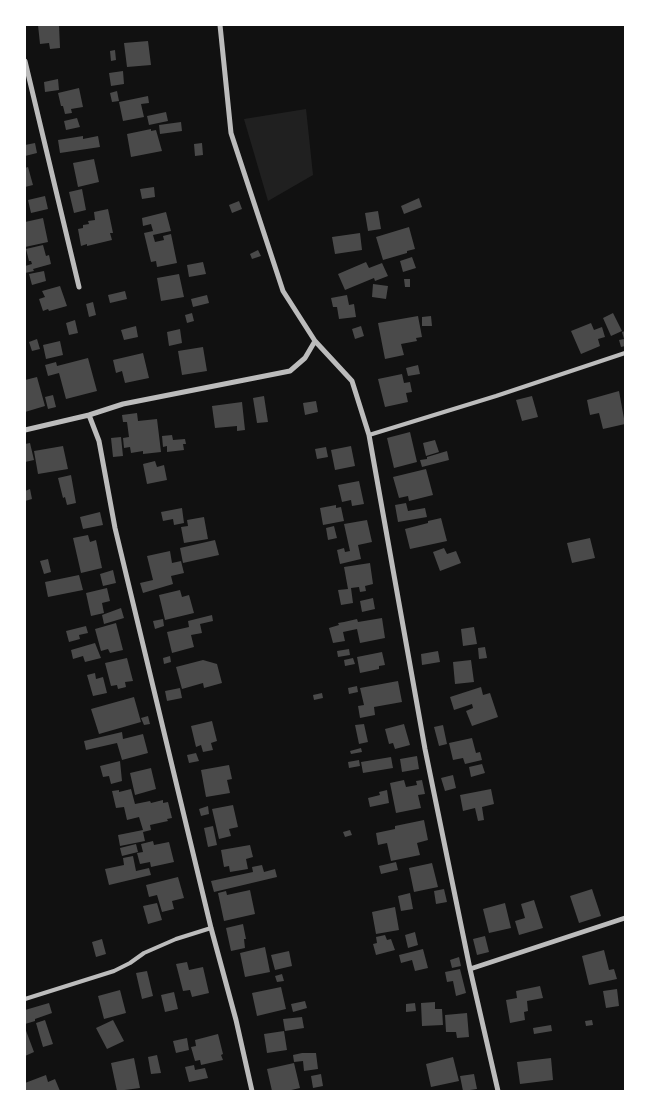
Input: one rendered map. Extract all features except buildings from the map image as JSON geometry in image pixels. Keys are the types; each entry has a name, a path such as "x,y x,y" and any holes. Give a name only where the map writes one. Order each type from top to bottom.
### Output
{"street":[{"path":"220,25 231,133 283,290 314,341 352,381 369,435 425,748 470,969 498,1091"},
{"path":"25,61 79,287"},
{"path":"25,430 89,415 123,404 290,371 305,358 314,341"},
{"path":"89,415 99,441 116,528 252,1091"},
{"path":"470,969 625,918"}],"lane":[{"path":"369,435 496,396 625,352"},
{"path":"25,999 114,971 144,953 176,939 212,928"}],"shaded area":[{"path":"306,109 313,175 268,201 244,119"}]}
